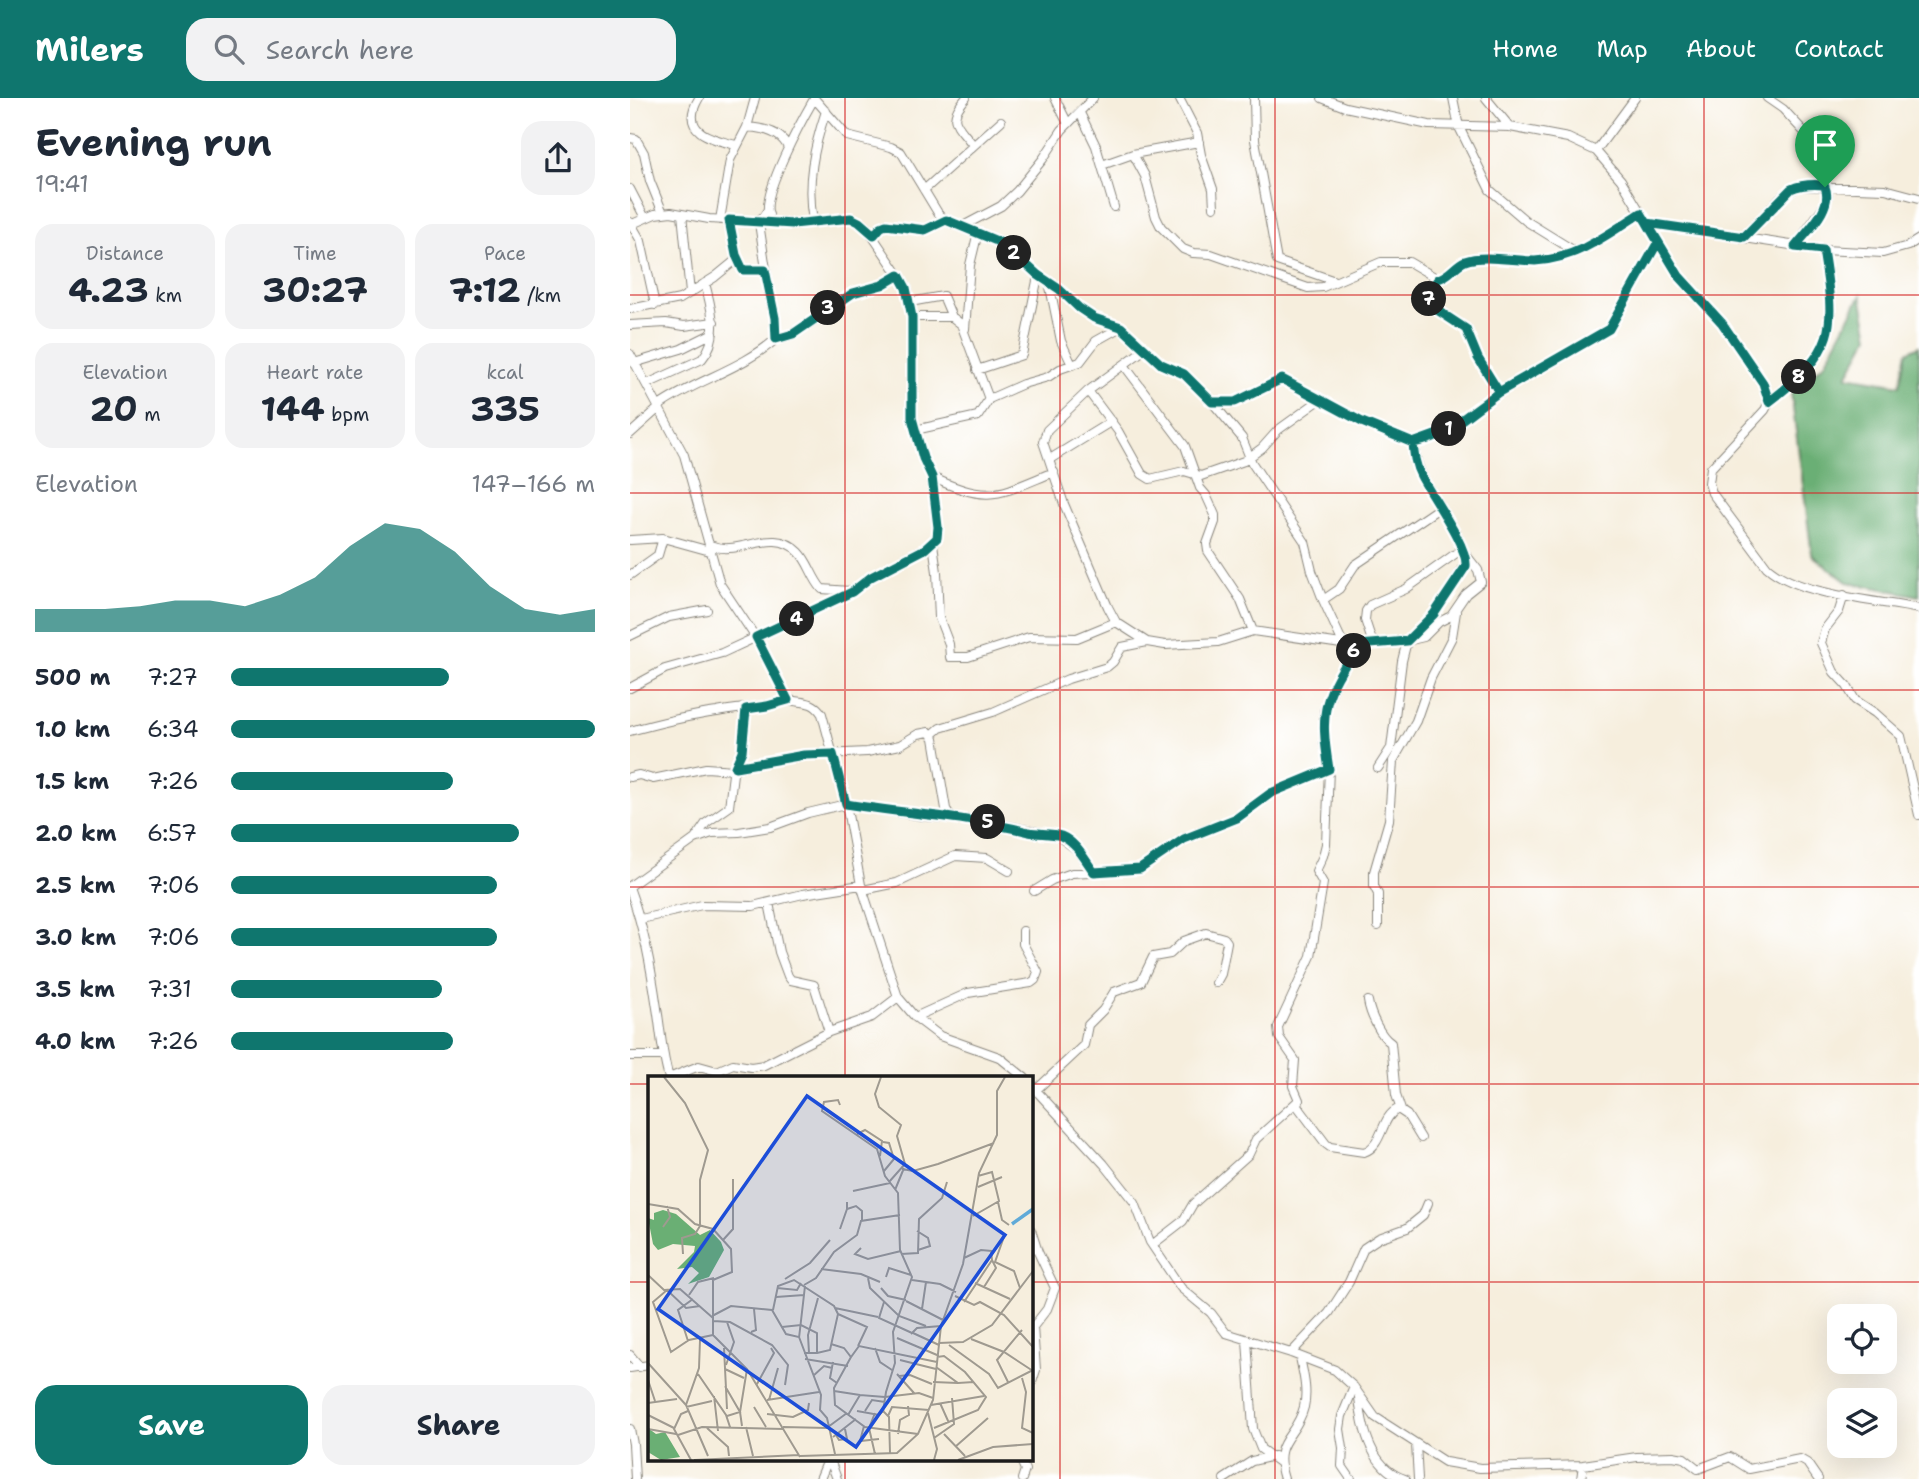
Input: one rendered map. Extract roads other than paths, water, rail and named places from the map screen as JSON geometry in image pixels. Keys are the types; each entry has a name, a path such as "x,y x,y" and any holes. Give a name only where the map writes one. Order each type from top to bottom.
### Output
{"street":[{"path":"699,98 692,118 695,128 707,136 736,145"},
{"path":"755,98 747,127 730,160 724,220 737,259 746,271 765,270"},
{"path":"776,339 759,223 767,211 788,148 814,98 847,135 901,152 938,213 946,220 1004,244 1038,275 1094,318 1121,327 1161,364 1184,374 1212,402 1242,438 1250,457 1304,542 1312,572 1341,639 1353,645"},
{"path":"966,98 955,112 955,118 973,145"},
{"path":"1055,98 1068,124"},
{"path":"963,226 1001,206 1029,178 1055,139 1093,98"},
{"path":"1179,98 1194,125 1213,189 1214,207"},
{"path":"1254,98 1255,140 1276,261 1269,276"},
{"path":"1322,98 1429,125 1510,127 1568,138 1596,151 1621,180 1679,276 1722,323 1767,388 1769,402"},
{"path":"1453,98 1459,127 1490,190 1526,221 1576,252"},
{"path":"1486,98 1510,127"},
{"path":"1596,151 1635,98"},
{"path":"1767,98 1786,111 1810,138 1828,152 1824,171 1824,185 1828,197 1824,209 1795,247"},
{"path":"813,220 809,197 810,177 826,111"},
{"path":"1080,113 1102,164 1114,207"},
{"path":"925,190 1001,121"},
{"path":"747,127 764,128 774,133 782,138 788,148"},
{"path":"630,138 636,139 644,153 650,181 663,213"},
{"path":"1102,164 1133,154 1199,142"},
{"path":"1133,154 1144,176 1161,227 1183,249 1193,253 1211,254 1269,276 1317,289 1376,263 1414,263 1438,279"},
{"path":"1744,237 1791,189 1799,186 1885,189 1919,198"},
{"path":"630,189 645,218"},
{"path":"767,211 776,223"},
{"path":"655,305 647,261 631,224 645,218 663,213 759,223 793,224 851,218 859,222 874,235 906,288 910,302 910,405 923,458 932,477 938,533 933,544 939,618 949,644 950,657 968,657 1029,637 1077,638 1116,622"},
{"path":"1499,392 1478,358 1466,329 1428,304 1438,279 1447,276 1467,260 1545,260 1563,257 1603,238 1641,213"},
{"path":"682,214 690,293"},
{"path":"874,235 886,225 925,230 946,220"},
{"path":"1647,223 1823,250 1883,253 1908,247 1919,239"},
{"path":"965,332 970,265 978,232"},
{"path":"1212,402 1235,402 1282,379 1362,422 1413,443 1446,431 1499,392 1609,329 1658,242"},
{"path":"1823,250 1831,303 1827,337 1808,369 1769,402 1760,416 1711,468 1710,488 1772,572 1785,580 1809,588 1919,609"},
{"path":"630,309 680,299 737,259"},
{"path":"1276,261 1335,281"},
{"path":"630,434 681,391 729,369 776,339 793,334 853,293 882,285 899,275"},
{"path":"977,369 1022,355 1038,275"},
{"path":"1049,282 1061,341 1072,365"},
{"path":"647,384 702,359 707,353 714,322 705,284"},
{"path":"910,302 943,296 952,317 961,324 965,332 989,399"},
{"path":"912,317 952,317"},
{"path":"630,325 666,323 684,326 714,322"},
{"path":"915,430 978,416 989,399 1009,389 1048,377 1083,359 1096,341 1121,327"},
{"path":"634,363 681,349 713,333"},
{"path":"1145,349 1088,391 1043,436 1044,447 1063,504 1116,622 1147,642"},
{"path":"630,354 684,455 720,584 756,637 788,700"},
{"path":"1124,365 1182,440 1215,519 1207,544 1208,551 1240,599 1253,631"},
{"path":"1088,391 1112,421 1144,476 1153,479 1184,471 1205,475 1250,457 1278,430 1321,399"},
{"path":"1050,459 1112,421"},
{"path":"1378,926 1378,894 1374,886 1374,872 1389,820 1393,761 1416,720 1430,681 1452,637 1455,612 1466,594 1482,580 1474,564 1463,552 1417,468 1413,443"},
{"path":"932,477 970,492 987,495 1006,491 1054,472"},
{"path":"1323,600 1339,589 1355,565 1439,508"},
{"path":"630,575 659,555 663,538"},
{"path":"630,540 663,538 723,549 765,541 785,543 802,555 822,589 852,592"},
{"path":"630,688 664,669 722,653 852,592 871,577 933,544"},
{"path":"1378,768 1391,748 1407,641 1438,608 1466,566 1463,552"},
{"path":"1373,644 1365,620 1370,606 1406,589 1463,552"},
{"path":"1844,595 1839,611 1822,635 1821,643 1834,672 1856,700 1901,736 1919,815"},
{"path":"630,636 669,617 707,611"},
{"path":"932,735 940,728 993,712 1079,675 1107,667 1122,647 1147,642 1165,645 1218,642 1253,631 1353,645 1407,641 1424,637 1438,623 1455,612"},
{"path":"1152,1245 1181,1224 1193,1204 1249,1154 1256,1139 1296,1104 1299,1098 1293,1086 1294,1060 1279,1037 1278,1027 1311,956 1323,883 1316,871 1326,844 1329,769 1324,734 1325,704 1353,645"},
{"path":"630,731 676,719 767,706 788,700 817,705 822,714 846,804 862,887 898,996 915,1017 940,1036 999,1057 1022,1076"},
{"path":"695,839 706,823 729,807 735,769 742,751 746,709"},
{"path":"630,778 639,775 653,779 706,768 735,769 804,755 867,752 900,745 922,733 932,735"},
{"path":"932,735 946,809 951,817"},
{"path":"1034,891 1052,880 1072,873 1140,869 1184,839 1237,818 1271,793 1329,769"},
{"path":"668,1076 640,919 630,888 695,839 712,833 746,832 770,827 808,813 846,804 922,816 951,817 1061,836 1079,850 1094,872"},
{"path":"640,919 702,905 746,906 803,894 897,883 955,856 987,858 1009,871"},
{"path":"769,903 778,949 788,976 791,980 814,985 829,1032"},
{"path":"915,1017 968,993 1031,983 1035,980 1038,972 1023,944 1023,932"},
{"path":"1216,983 1221,974 1227,942 1224,938 1206,933 1184,940 1170,954 1152,958 1141,982 1114,992 1103,1010 1088,1025 1084,1045 1034,1087 1104,1164 1135,1203 1152,1245 1185,1292 1211,1313 1228,1335 1291,1353 1335,1370 1357,1390 1375,1417 1445,1462 1480,1468 1583,1465 1637,1457 1673,1456 1684,1458 1698,1469 1730,1457 1749,1469 1800,1459 1807,1463 1818,1479"},
{"path":"674,1076 699,1066 717,1070 733,1063 751,1067 764,1065 829,1032 867,1019 898,996"},
{"path":"1368,1001 1383,1038 1391,1043 1396,1095 1401,1110 1421,1138"},
{"path":"630,1056 663,1056"},
{"path":"1296,1104 1328,1146 1364,1152 1369,1151 1379,1137 1390,1113 1401,1110"},
{"path":"1291,1353 1329,1313 1349,1282 1364,1248 1379,1238 1407,1228 1423,1214 1428,1203"},
{"path":"1032,1233 1055,1288 1047,1309 1033,1327 1036,1370 1032,1382"},
{"path":"1247,1340 1250,1419 1260,1446 1277,1458 1284,1479"},
{"path":"630,1355 645,1366"},
{"path":"1277,1458 1302,1412 1306,1389 1300,1357"},
{"path":"630,1368 645,1366"},
{"path":"1352,1479 1342,1466 1340,1429 1342,1416 1357,1390"},
{"path":"1357,1390 1361,1419 1376,1457 1386,1471 1405,1479"},
{"path":"630,1429 633,1437 635,1479"},
{"path":"1416,1444 1418,1479"},
{"path":"1224,1479 1252,1461 1277,1458"},
{"path":"820,1479 828,1462"},
{"path":"830,1462 837,1479"},
{"path":"1022,1462 1025,1470 1022,1479"},
{"path":"1581,1479 1583,1465"}]}
